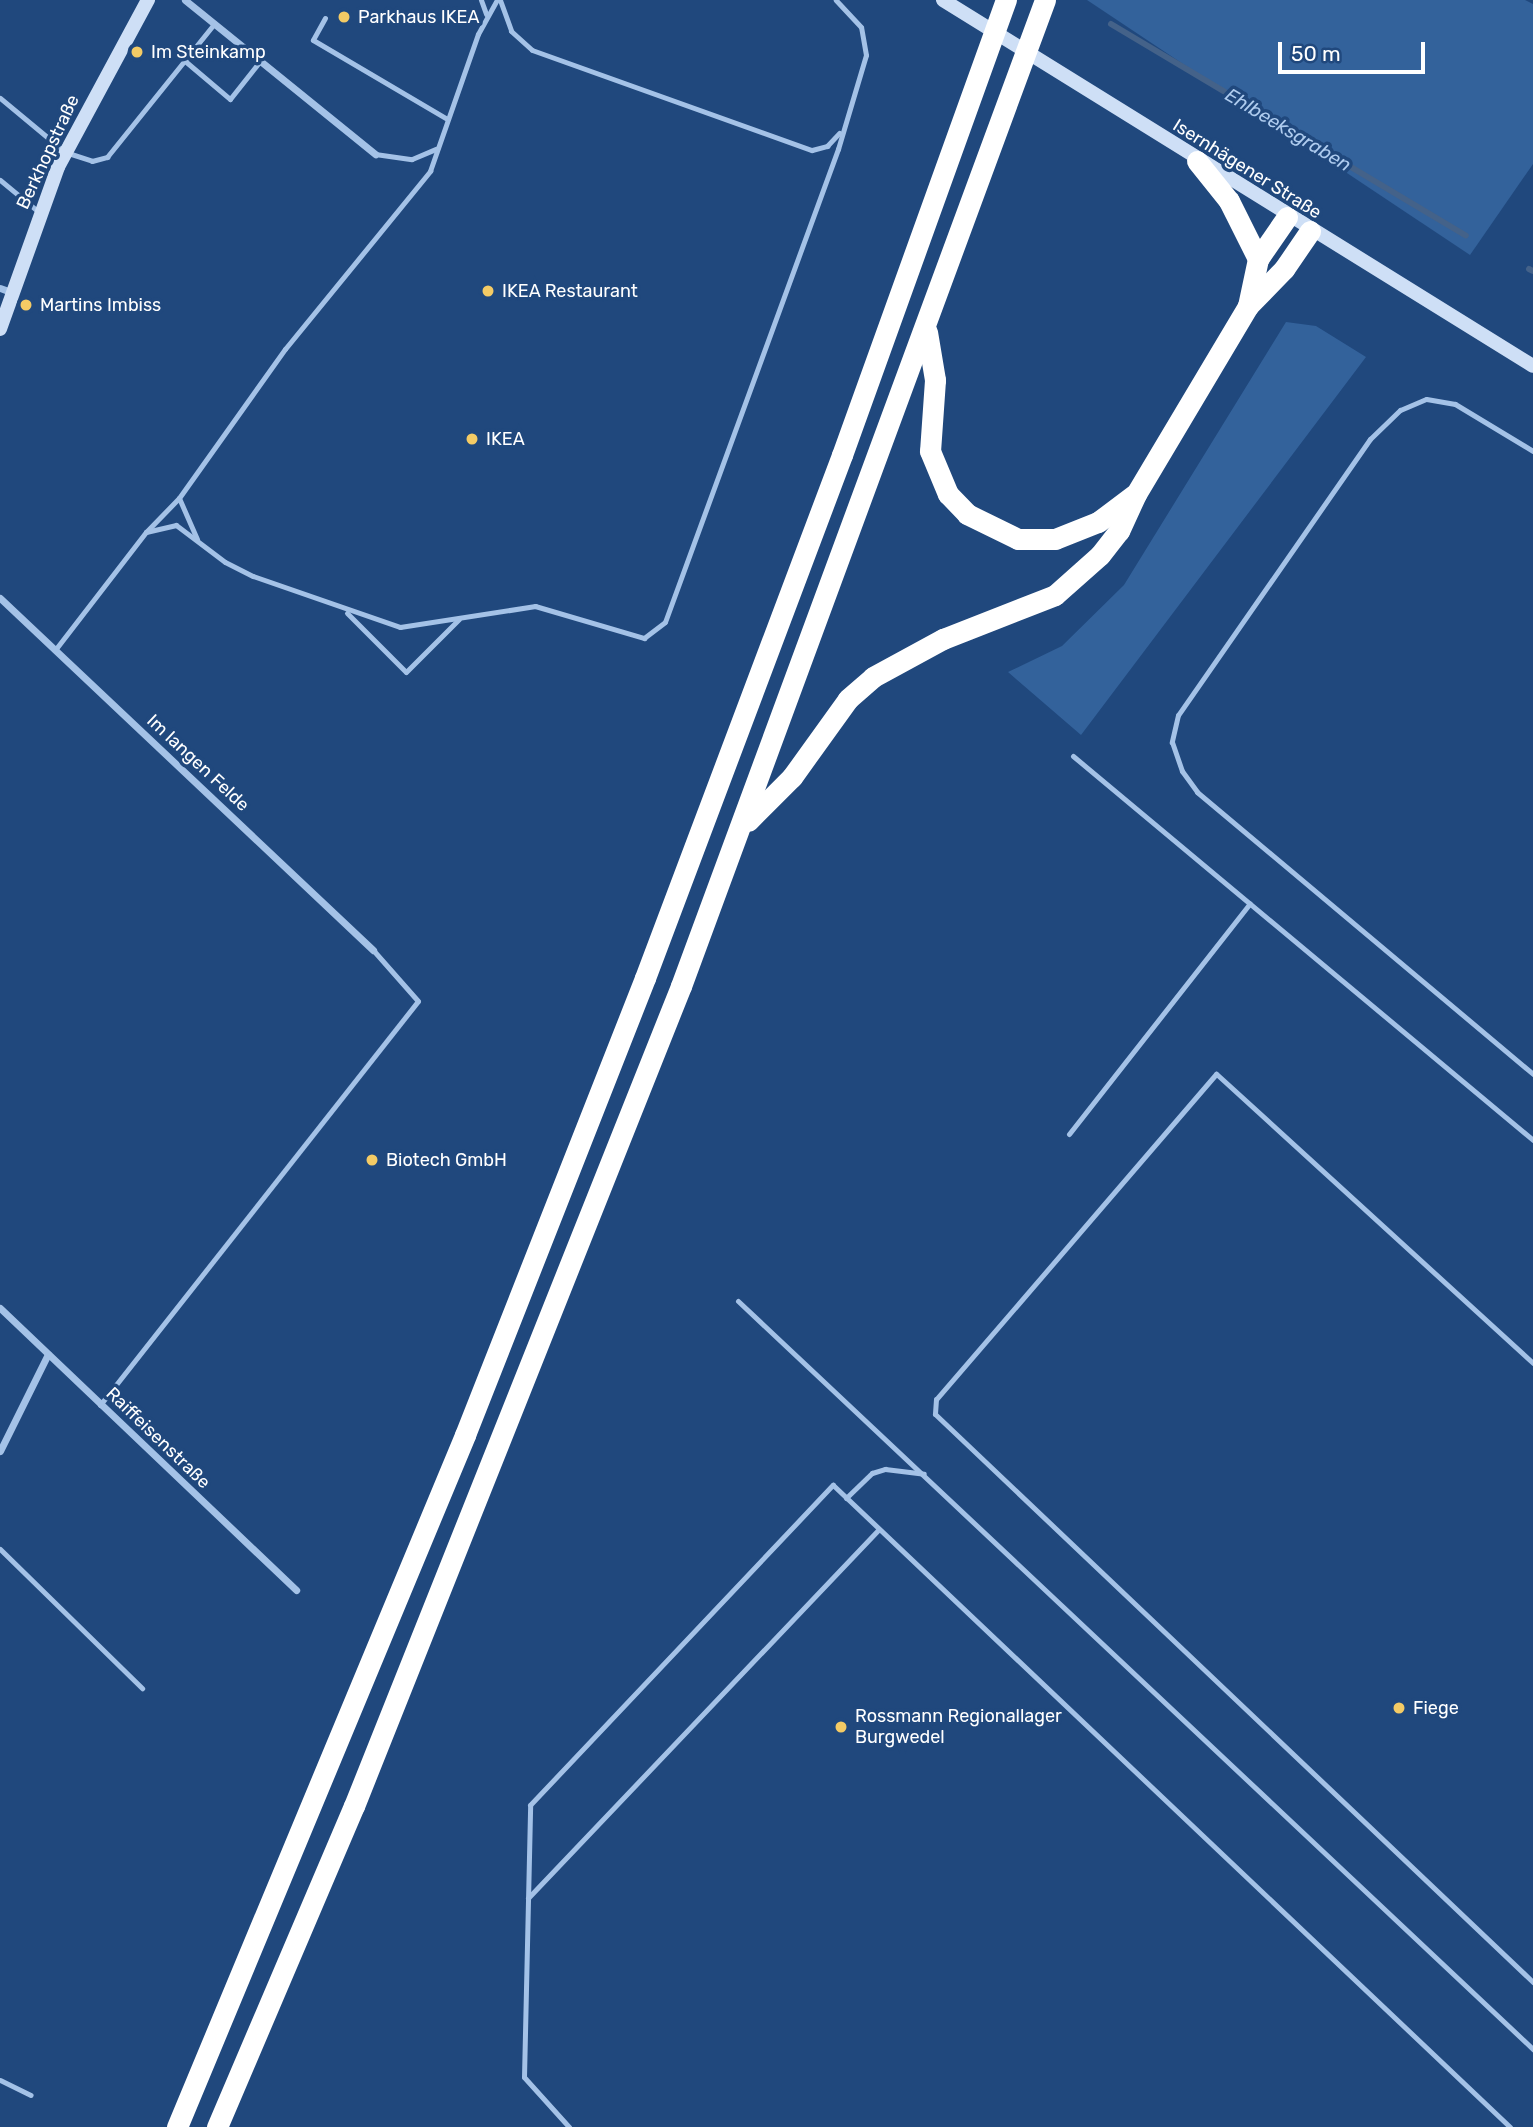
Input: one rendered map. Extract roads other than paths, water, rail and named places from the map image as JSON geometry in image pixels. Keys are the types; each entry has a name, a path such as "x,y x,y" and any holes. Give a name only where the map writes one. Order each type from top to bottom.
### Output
{"highway":[{"path":"217,2127 370,1768 742,828 927,330 1045,0"},
{"path":"177,2127 460,1448 645,978 842,455 1004,3"},
{"path":"1198,161 1239,217 1258,259"},
{"path":"1248,306 1258,259 1287,216"},
{"path":"742,828 792,777 848,699 873,677 943,639 1055,596 1100,555 1119,531 1136,494 1248,306 1284,269 1310,231"},
{"path":"927,330 935,380 930,451 948,494 967,514 1018,539 1055,539 1098,522 1136,494"}],"main road":[{"name":"Berkhopstraße","path":"0,328 5,290 65,152 148,0"},
{"name":"Isernhägener Straße","path":"943,0 1310,231 1533,366"}],"street":[{"path":"186,0 375,154"},
{"name":"Im langen Felde","path":"0,598 373,950"},
{"name":"Raiffeisenstraße","path":"0,1308 296,1590"},
{"path":"0,1451 48,1354"}],"lane":[{"path":"481,0 486,14"},
{"path":"55,650 146,532 179,498 285,349 430,171 486,14 498,0 511,32 532,50 813,149 827,146 841,131"},
{"path":"146,532 176,525 253,576 345,611 401,627 535,606 644,638 665,622 866,55 861,27 836,0"},
{"path":"325,18 313,40 447,119"},
{"path":"0,98 65,152 92,161 107,157 214,23"},
{"path":"185,61 230,99 260,61"},
{"path":"375,154 390,159 412,159 436,149"},
{"path":"0,180 40,213"},
{"path":"1533,451 1455,404 1426,399 1400,410 1370,439 1178,715 1172,742 1182,771 1197,792 1533,1074"},
{"path":"179,498 198,541"},
{"path":"345,611 407,672 460,618"},
{"path":"1073,757 1533,1140"},
{"path":"1069,1135 1250,902"},
{"path":"100,1405 418,1001 373,950"},
{"path":"1533,1363 1216,1074 936,1399 935,1414 1533,1982"},
{"path":"738,1301 1533,2049"},
{"path":"846,1498 872,1473 885,1469 924,1474"},
{"path":"569,2127 524,2077 530,1805 833,1485 1510,2127"},
{"path":"528,1898 879,1529"},
{"path":"0,1549 142,1688"},
{"path":"0,2080 31,2095"}],"waterway":[{"name":"Ehlbeeksgraben","path":"1111,24 1466,236"},
{"name":"Ehlbeeksgraben","path":"1529,269 1533,271"}],"place":[{"name":"Parkhaus IKEA","path":"344,17"},
{"name":"Im Steinkamp","path":"137,52"},
{"name":"IKEA Restaurant","path":"488,291"},
{"name":"Martins Imbiss","path":"26,305"},
{"name":"IKEA","path":"472,439"},
{"name":"Biotech GmbH","path":"372,1160"},
{"name":"Fiege","path":"1399,1708"},
{"name":"Rossmann Regionallager Burgwedel","path":"841,1727"}]}
